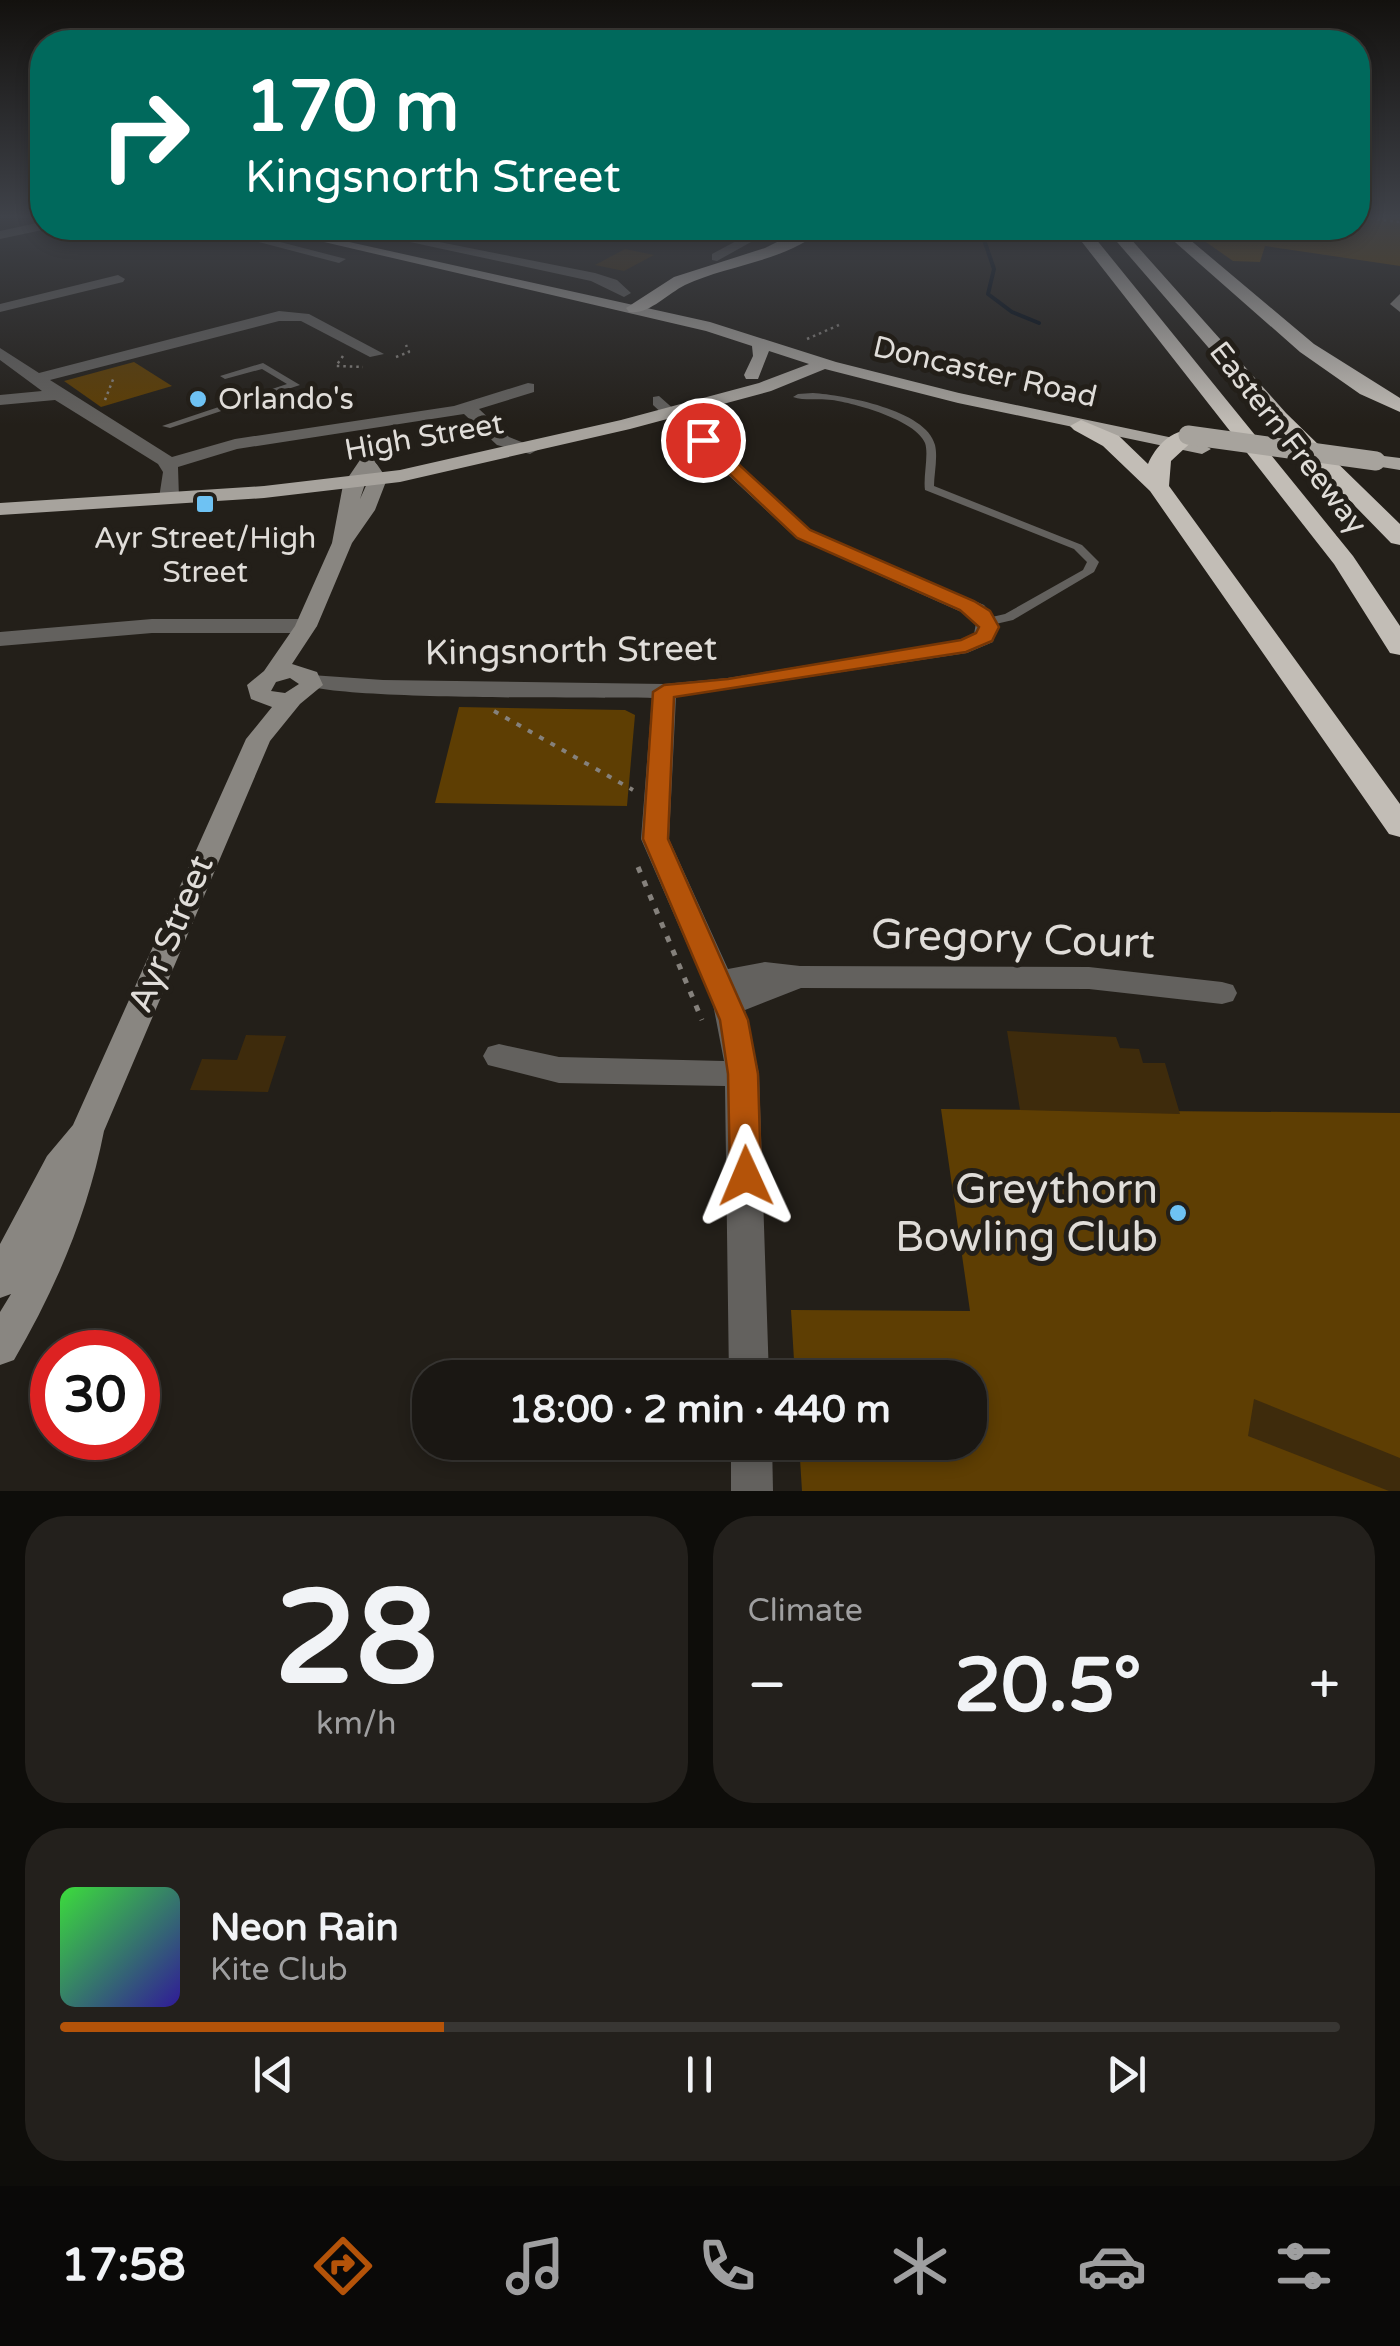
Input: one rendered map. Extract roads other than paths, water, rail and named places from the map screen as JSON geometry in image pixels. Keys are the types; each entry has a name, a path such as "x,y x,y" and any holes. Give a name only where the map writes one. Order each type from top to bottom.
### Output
{"highway":[{"path":"637,300 670,286"},
{"name":"Eastern Freeway","path":"1125,286 1322,532 1400,647"},
{"name":"Eastern Freeway","path":"1164,286 1279,417 1400,538"},
{"path":"1235,286 1356,384 1400,406"},
{"path":"1080,426 1111,441 1158,486 1400,827"},
{"path":"1158,486 1156,462 1188,442"}],"main road":[{"name":"Doncaster Road","path":"531,286 582,297 637,300 825,364 1080,426 1391,469"},
{"path":"556,286 586,292 582,297"},
{"name":"Doncaster Road","path":"578,286 1188,442"},
{"path":"752,375 761,356 760,343"},
{"name":"High Street","path":"0,509 372,471 530,449 666,406 818,346"},
{"name":"High Street","path":"0,498 354,482 372,471 794,377 846,354"},
{"path":"794,377 824,373 866,375"}],"street":[{"path":"0,308 94,286"},
{"name":"Doncaster Road","path":"617,286 637,300"},
{"path":"1400,298 1400,308"},
{"path":"0,400 85,368 286,315 309,320 376,354"},
{"path":"0,353 169,464 236,444 392,423 467,408 528,388"},
{"path":"666,406 803,534 967,606 988,624"},
{"path":"467,408 503,441 530,449"},
{"path":"169,464 170,491"},
{"name":"Ayr Street","path":"342,543 366,510 372,471"},
{"name":"Ayr Street","path":"0,1347 42,1271 81,1168 87,1131 258,738 290,686 306,626 342,543 354,482"},
{"name":"Kingsnorth Street","path":"290,686 664,692 966,646 985,637 988,624"},
{"path":"0,638 152,626 306,626"},
{"path":"664,692 655,839 723,993 740,1046 749,1360"},
{"name":"Gregory Court","path":"723,993 800,977 1089,978 1222,992"},
{"path":"498,1056 577,1072 743,1074"},
{"name":"Ayr Street","path":"0,1281 59,1166 87,1131"},
{"path":"751,1460 752,1491"}],"lane":[{"path":"166,426 296,385 263,366 225,376"},
{"path":"798,396 819,394 876,407 912,424 930,444 929,488 1078,547 1094,562 1088,572 1009,617 988,624"}],"waterway":[{"path":"990,286 988,294 1012,312 1039,323"}],"place":[{"name":"Orlando's","path":"198,399"},
{"name":"Ayr Street/High Street","path":"205,504"},
{"name":"Greythorn Bowling Club","path":"1178,1213"}]}
